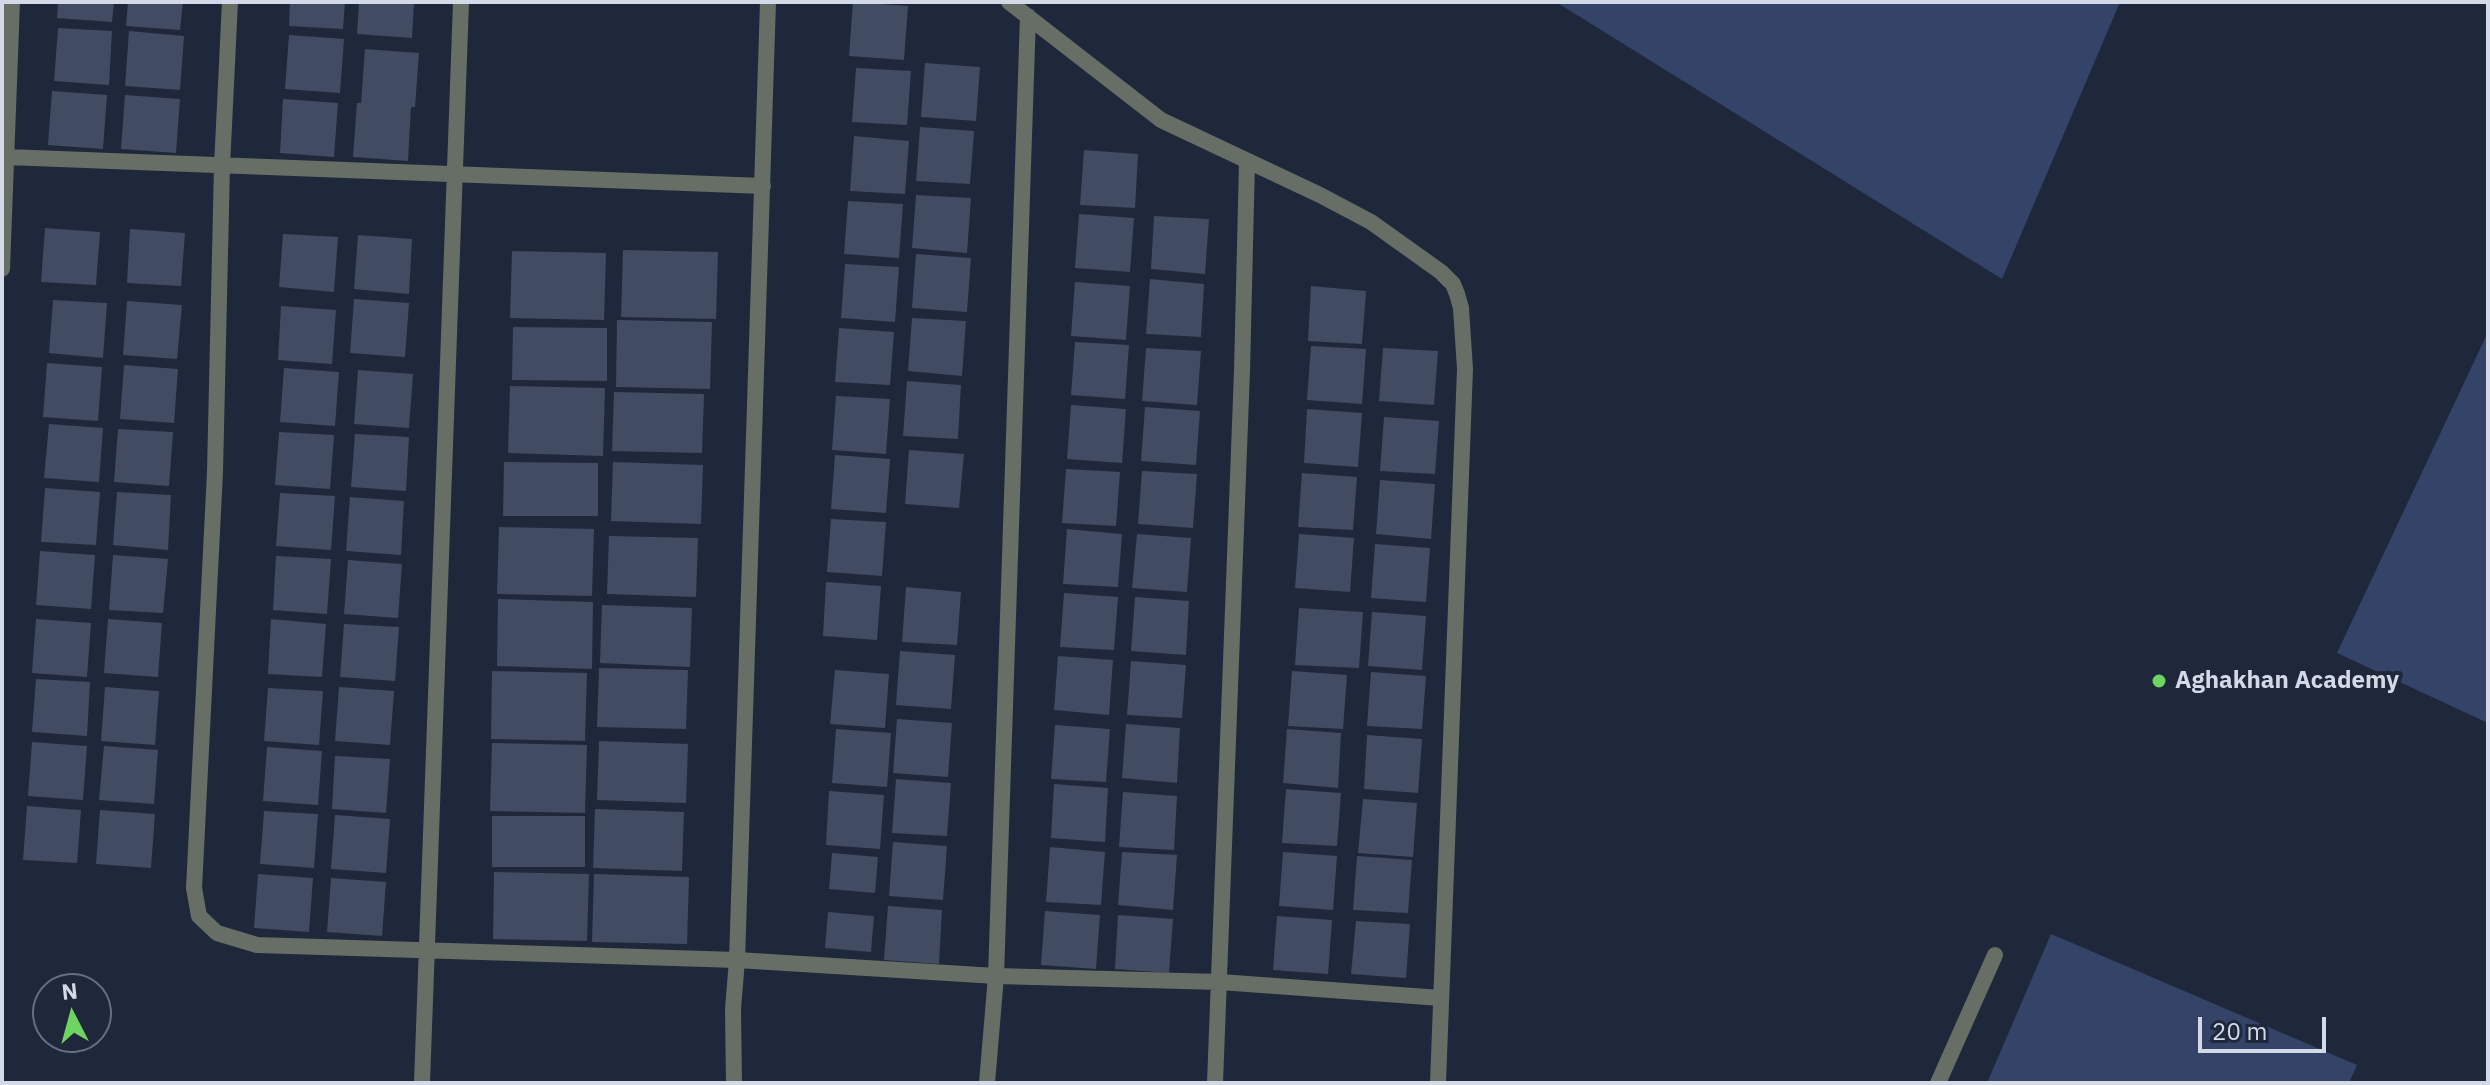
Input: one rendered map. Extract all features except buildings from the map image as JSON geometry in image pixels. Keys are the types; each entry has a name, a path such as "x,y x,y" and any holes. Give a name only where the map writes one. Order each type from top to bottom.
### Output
{"street":[{"path":"2,269 12,2"},
{"path":"230,2 222,166 215,472 194,888 199,916 217,933 257,945 737,960 996,976 1220,982 1441,998"},
{"path":"422,1083 461,2"},
{"path":"734,1083 733,1009 768,2"},
{"path":"1009,2 1161,120 1320,195 1415,252 1453,284 1461,308 1465,369 1438,1083"},
{"path":"987,1083 996,976 1028,16"},
{"path":"7,157 763,186"},
{"path":"1215,1083 1247,162"},
{"path":"1938,1083 1995,955"}],"shaded area":[{"path":"1556,2 2120,2 2002,279"},
{"path":"2488,332 2488,723 2337,653"},
{"path":"2051,934 2357,1065 2349,1083 1987,1083"}],"place":[{"name":"Aghakhan Academy","path":"2159,681"}]}
